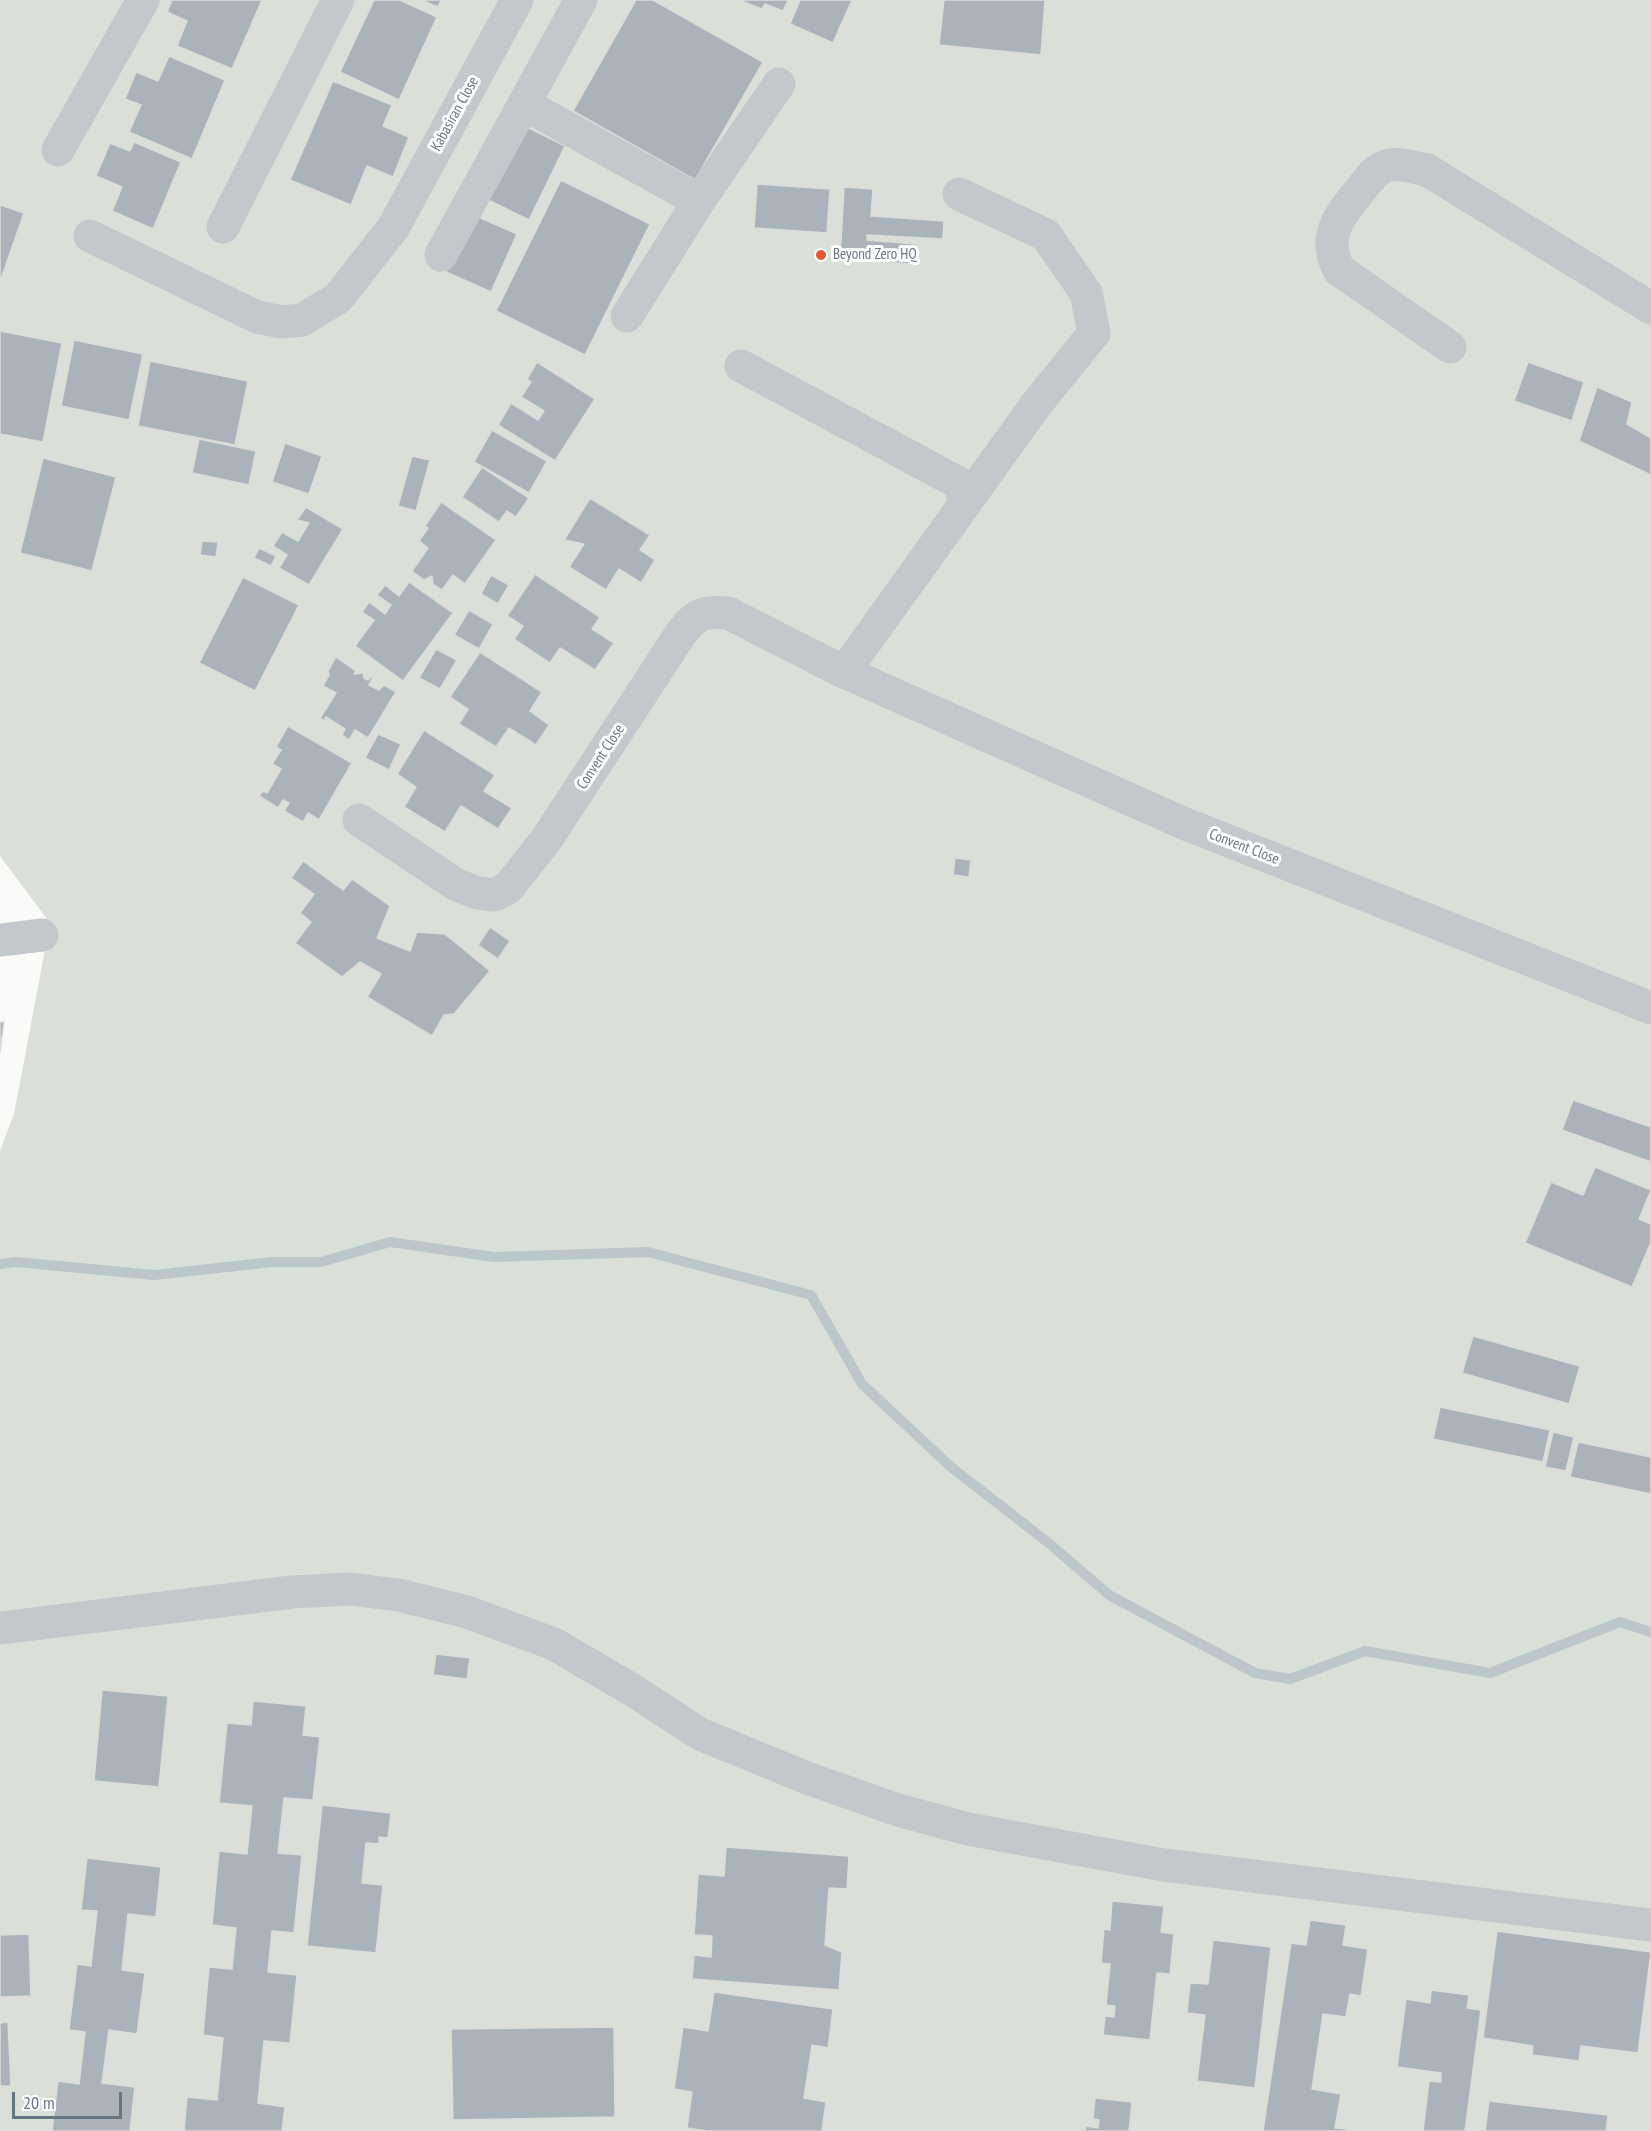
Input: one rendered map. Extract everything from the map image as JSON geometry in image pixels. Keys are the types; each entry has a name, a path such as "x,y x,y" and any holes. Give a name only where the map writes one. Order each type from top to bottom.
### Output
{"street":[{"path":"58,150 143,0"},
{"path":"223,227 338,0"},
{"name":"Kabasiran Close","path":"90,236 257,317 282,322 302,320 338,298 393,228 518,0"},
{"path":"441,255 581,0"},
{"path":"627,316 699,201 779,84"},
{"path":"524,104 699,201"},
{"path":"1450,347 1339,270 1334,261 1332,247 1337,218 1376,171 1390,165 1427,170 1651,308"},
{"path":"844,672 1035,406 1094,333 1086,293 1046,235 959,194"},
{"path":"741,366 959,483 965,503"},
{"name":"Convent Close","path":"359,820 455,884 477,893 495,895 508,888 546,840 693,618 711,612 728,613 844,672 1183,823 1651,1008"},
{"path":"0,940 42,935"},
{"path":"0,1628 292,1592 350,1589 398,1595 467,1612 554,1644 634,1691 700,1734 817,1781 898,1810 968,1829 1164,1865 1651,1925"}],"shaded area":[{"path":"0,0 1651,0 1651,2131 0,2131 0,1151 14,1114 50,923 0,856"}],"building":[{"path":"172,0 262,0 232,69 177,46 187,21 167,12"},
{"path":"374,0 400,0 437,17 399,100 340,72"},
{"path":"421,0 441,0 438,7"},
{"path":"636,0 653,0 763,62 695,180 573,111"},
{"path":"739,0 788,0 783,11 765,4 762,9"},
{"path":"800,0 852,0 833,43 790,24"},
{"path":"944,0 1045,0 1041,55 939,45"},
{"path":"169,56 225,80 192,159 129,132 141,105 125,99 136,72 158,81"},
{"path":"333,81 392,105 383,126 409,137 393,177 367,166 351,205 290,180"},
{"path":"521,124 565,146 529,220 484,198"},
{"path":"134,142 181,162 153,229 112,211 122,187 96,176 110,143 130,151"},
{"path":"561,180 650,224 585,355 496,311"},
{"path":"757,184 830,189 827,233 754,228"},
{"path":"844,187 873,189 871,216 944,221 943,239 867,235 867,240 916,244 915,264 840,260"},
{"path":"0,205 24,213 1,279 0,279"},
{"path":"472,214 517,234 491,292 446,272"},
{"path":"0,331 62,343 43,442 0,434"},
{"path":"74,340 143,354 129,420 61,406"},
{"path":"150,361 248,381 235,445 138,426"},
{"path":"537,362 595,399 555,461 498,425 511,403 538,420 544,411 521,397 531,382 527,379"},
{"path":"1528,362 1584,382 1572,421 1514,401"},
{"path":"1597,387 1632,402 1627,424 1651,438 1651,475 1579,441"},
{"path":"492,430 547,461 529,493 474,462"},
{"path":"199,439 256,451 249,485 192,473"},
{"path":"285,443 322,456 309,494 272,482"},
{"path":"412,456 430,460 416,511 398,506"},
{"path":"43,458 116,477 92,571 20,553"},
{"path":"482,467 529,498 516,517 507,511 499,522 462,497"},
{"path":"590,498 650,535 640,550 655,560 641,583 619,569 606,590 569,567 584,544 564,540"},
{"path":"441,502 496,540 465,584 453,575 442,590 433,584 432,576 424,580 412,571 428,548 419,541 428,528 425,526"},
{"path":"306,507 343,529 309,585 279,568 287,555 273,546 282,532 298,541 309,523 297,520"},
{"path":"202,541 218,542 216,557 200,555"},
{"path":"259,548 276,556 271,566 254,558"},
{"path":"535,574 600,617 592,629 614,643 595,670 560,648 550,663 514,639 523,626 507,616"},
{"path":"491,575 509,585 498,604 481,594"},
{"path":"243,577 299,605 255,691 199,663"},
{"path":"409,582 453,613 403,681 355,646 374,620 362,612 369,602 385,614 391,605 377,595 385,585 399,596"},
{"path":"469,610 493,624 479,649 454,635"},
{"path":"436,649 457,660 440,689 419,678"},
{"path":"480,652 542,692 530,711 549,725 536,745 509,728 496,747 459,724 468,709 450,697"},
{"path":"336,657 356,671 354,674 363,673 364,678 368,680 371,676 373,677 369,685 379,690 384,685 396,692 368,738 355,730 349,740 342,735 345,729 326,717 324,721 320,718 336,693 323,686"},
{"path":"288,726 352,763 319,820 308,813 303,822 284,811 289,803 283,800 278,808 259,796 263,791 267,793 281,769 272,764 281,750 276,747"},
{"path":"424,730 495,775 484,791 512,808 498,829 461,806 445,832 404,807 416,787 397,774"},
{"path":"378,734 401,744 389,770 365,758"},
{"path":"955,858 971,860 969,877 953,875"},
{"path":"303,861 343,890 352,879 390,906 377,938 410,951 417,932 445,934 490,971 454,1014 444,1015 432,1036 367,997 381,974 360,962 342,977 295,943 311,922 300,913 314,894 291,878"},
{"path":"490,927 510,941 498,959 478,945"},
{"path":"0,1022 4,1022 0,1053"},
{"path":"1573,1100 1651,1127 1651,1162 1562,1130"},
{"path":"1595,1167 1651,1190 1639,1219 1651,1224 1651,1242 1632,1287 1525,1243 1551,1182 1583,1195"},
{"path":"1473,1336 1580,1366 1569,1404 1462,1373"},
{"path":"1440,1407 1550,1430 1543,1462 1433,1439"},
{"path":"1553,1432 1574,1437 1566,1471 1545,1467"},
{"path":"1578,1442 1651,1457 1651,1494 1570,1477"},
{"path":"436,1654 470,1658 467,1679 433,1675"},
{"path":"102,1690 168,1696 159,1787 94,1781"},
{"path":"253,1701 306,1706 303,1735 320,1737 313,1800 284,1798 278,1853 302,1855 294,1933 272,1931 268,1972 297,1975 290,2043 264,2041 258,2103 285,2107 282,2131 184,2131 187,2097 217,2100 223,2038 203,2035 209,1967 232,1969 236,1928 212,1925 219,1851 247,1854 252,1806 219,1803 227,1723 251,1725"},
{"path":"322,1805 391,1813 388,1838 379,1837 379,1844 366,1843 362,1883 383,1885 376,1953 307,1946"},
{"path":"726,1847 849,1856 847,1889 829,1888 825,1945 842,1952 839,1990 692,1979 694,1955 711,1957 712,1936 694,1935 698,1874 724,1876"},
{"path":"87,1858 161,1867 156,1917 128,1914 122,1970 145,1973 137,2034 109,2030 102,2083 135,2087 130,2131 52,2131 58,2081 79,2084 85,2032 69,2030 77,1964 91,1966 97,1911 81,1910"},
{"path":"1112,1901 1164,1906 1161,1932 1174,1934 1170,1974 1157,1973 1150,2040 1103,2035 1105,2016 1114,2017 1115,2006 1106,2005 1110,1964 1101,1963 1104,1929 1110,1930"},
{"path":"1310,1920 1346,1925 1343,1945 1368,1949 1361,1996 1350,1994 1346,2017 1323,2014 1312,2089 1341,2094 1335,2128 1346,2129 1346,2131 1263,2131 1291,1943 1306,1945"},
{"path":"1497,1931 1651,1952 1638,2053 1581,2046 1579,2061 1532,2055 1533,2046 1483,2038"},
{"path":"29,1934 31,1996 0,1997 0,1935"},
{"path":"1213,1940 1271,1947 1255,2088 1197,2081 1205,2015 1187,2013 1190,1983 1208,1984"},
{"path":"1431,1990 1469,1995 1467,2008 1481,2010 1465,2131 1423,2131 1429,2081 1441,2082 1441,2073 1397,2067 1406,1999 1430,2003"},
{"path":"714,1992 833,2009 828,2048 812,2045 804,2098 826,2102 822,2131 707,2131 687,2128 692,2092 674,2089 683,2027 708,2031"},
{"path":"8,2022 11,2086 0,2086 0,2023"},
{"path":"614,2027 615,2117 453,2120 451,2029"},
{"path":"1095,2098 1132,2102 1129,2131 1085,2131 1086,2126 1098,2128 1099,2120 1093,2119"},
{"path":"1489,2101 1608,2115 1606,2131 1485,2131"}],"waterway":[{"path":"0,1264 16,1262 154,1275 272,1262 321,1262 390,1242 494,1257 648,1252 811,1295 862,1384 951,1467 1050,1544 1109,1595 1255,1673 1290,1679 1365,1651 1490,1673 1620,1622 1651,1632"}],"place":[{"name":"Beyond Zero HQ","path":"821,255"}]}
